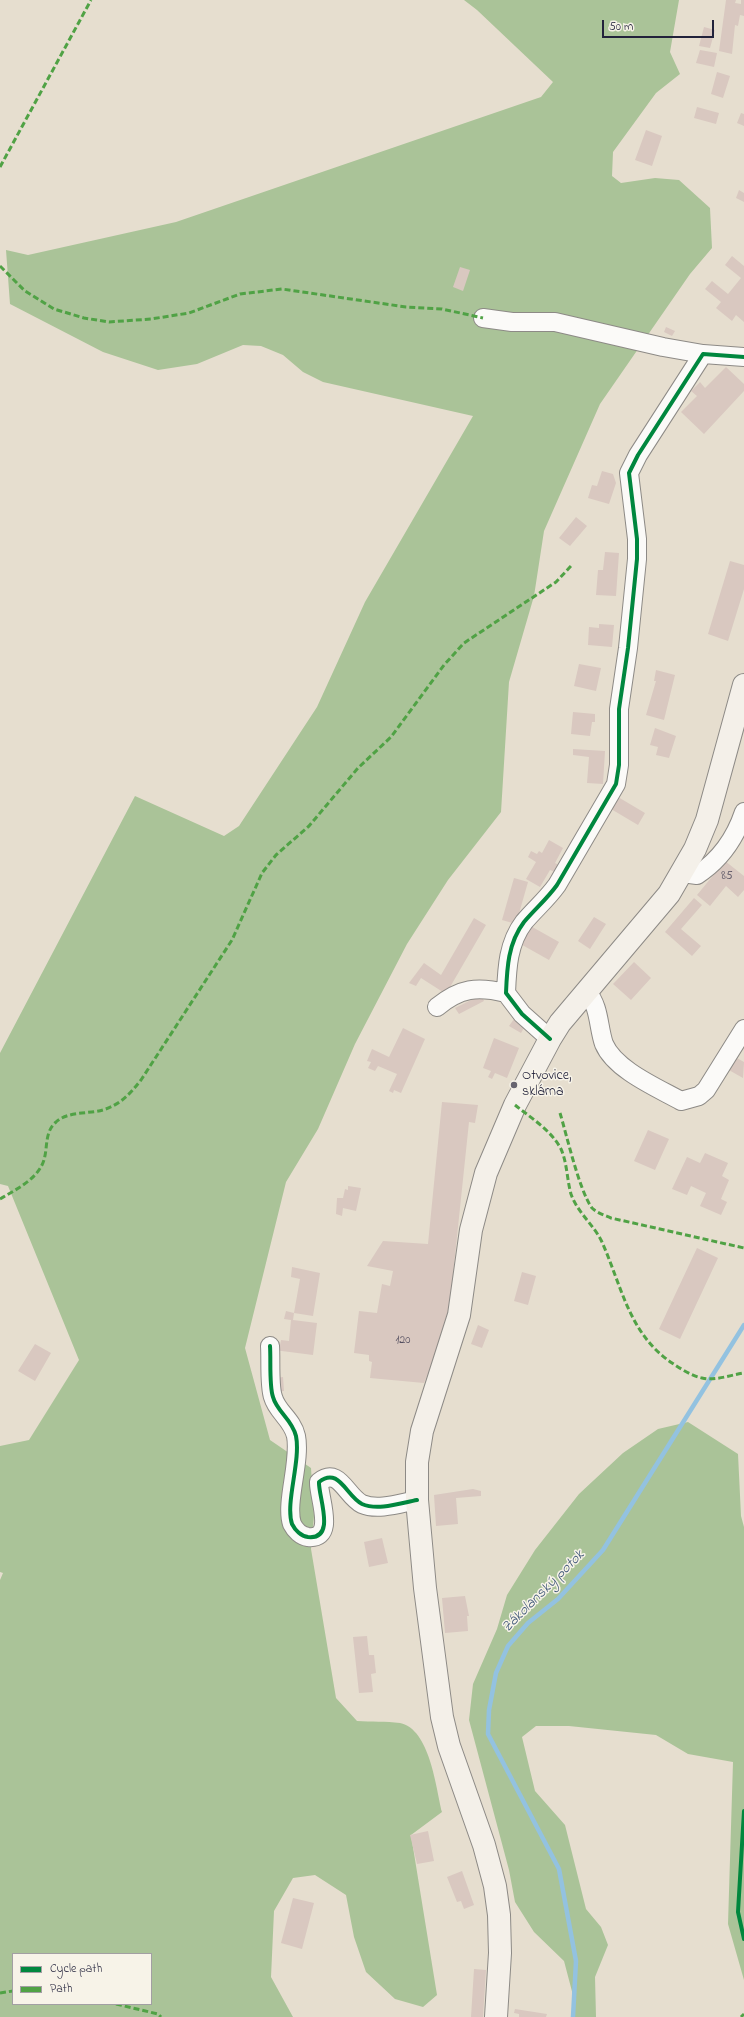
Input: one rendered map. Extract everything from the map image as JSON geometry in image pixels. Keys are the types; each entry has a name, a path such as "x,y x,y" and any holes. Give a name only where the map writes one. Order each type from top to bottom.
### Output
{"main road":[{"path":"496,2017 500,1953 499,1915 495,1886 484,1845 448,1746 442,1717 425,1588 417,1500 418,1462 422,1431 459,1315 471,1230 477,1201 486,1173 516,1105 550,1039 560,1023 669,894 696,849 707,820 738,721 744,685"}],"street":[{"path":"483,318 512,322 554,322 663,347 703,354 744,357"},
{"path":"506,993 510,946 517,932 548,898 616,784 619,765 619,708 628,648 637,559 637,539 629,473 638,455 703,354"},
{"path":"682,873 697,875 711,866 726,849 739,826 744,812"},
{"path":"437,1007 456,994 471,989 487,989 506,993 522,1014 550,1039"},
{"path":"587,992 596,1006 605,1046 617,1061 630,1072 680,1101 699,1096 706,1090 744,1029"},
{"path":"270,1346 273,1398 291,1422 296,1437 292,1504 292,1523 295,1530 301,1535 308,1537 320,1534 324,1528 325,1519 318,1490 319,1482 328,1476 333,1477 340,1482 354,1499 373,1508 417,1500"}],"green space":[{"path":"464,0 679,0 670,52 680,74 656,93 613,152 612,176 621,183 655,178 679,180 710,208 712,248 690,274 600,404 544,531 534,596 509,682 501,812 448,880 407,944 355,1044 318,1129 286,1182 245,1348 270,1440 311,1468 314,1516 311,1549 336,1698 357,1721 400,1723 410,1728 418,1736 425,1747 430,1761 442,1812 411,1835 437,1995 423,2007 395,1999 366,1972 354,1937 346,1895 315,1875 293,1878 274,1911 271,1977 293,2017 0,2017 0,1580 3,1573 0,1572 0,1446 29,1440 79,1360 8,1186 0,1184 0,1053 135,796 224,836 239,826 317,707 365,602 473,416 323,382 303,372 283,355 261,346 243,345 197,364 158,370 103,352 10,304 6,250 28,255 176,222 541,97 553,82 477,10"},
{"path":"688,1422 738,1454 741,1516 744,1527 744,1980 728,1924 733,1762 688,1754 656,1735 569,1726 536,1726 522,1737 535,1791 565,1825 586,1909 601,1927 608,1945 595,1977 596,2017 575,2017 574,1999 564,1961 534,1932 515,1902 509,1870 469,1720 473,1684 497,1629 507,1595 535,1550 579,1494 623,1453 658,1429"}],"building":[{"path":"726,0 736,0 735,3 741,4 741,0 744,0 744,16 740,15 738,26 735,25 732,54 719,51"},
{"path":"704,27 715,30 710,48 699,46"},
{"path":"700,50 717,53 714,67 696,63"},
{"path":"717,72 730,76 723,98 711,94"},
{"path":"697,107 719,113 716,124 694,118"},
{"path":"741,113 744,114 744,126 737,123"},
{"path":"646,130 662,136 652,166 635,160"},
{"path":"739,190 744,193 744,202 736,198"},
{"path":"732,256 744,266 744,322 736,315 732,321 716,308 721,302 705,289 712,281 728,294 741,278 725,265"},
{"path":"460,267 470,270 463,291 453,287"},
{"path":"666,327 675,331 672,336 664,332"},
{"path":"726,367 744,384 744,391 704,434 681,412 697,396 691,391 700,382 705,388"},
{"path":"602,471 613,474 616,483 609,504 588,498 592,485 597,486"},
{"path":"576,517 587,526 570,546 559,538"},
{"path":"605,552 619,553 616,596 596,595 598,570 603,570"},
{"path":"730,561 744,565 744,589 728,641 708,634"},
{"path":"599,624 614,625 612,647 588,645 589,627 599,628"},
{"path":"579,664 601,668 596,691 574,686"},
{"path":"656,670 675,675 664,720 646,715 656,681 654,681"},
{"path":"573,712 595,714 595,722 592,722 590,736 571,734"},
{"path":"655,728 676,736 669,758 656,755 658,747 650,745"},
{"path":"573,749 605,751 603,784 587,783 589,757 573,755"},
{"path":"618,797 645,813 638,825 611,809"},
{"path":"549,840 563,848 555,863 559,865 555,872 550,870 540,887 526,879 536,862 528,857 531,851 537,854 539,851 542,853"},
{"path":"725,861 744,876 744,890 738,897 726,886 710,906 697,895"},
{"path":"514,878 528,882 516,924 502,920"},
{"path":"694,898 702,905 681,929 701,946 692,956 665,932"},
{"path":"594,917 606,924 590,949 578,941"},
{"path":"474,918 486,925 446,994 421,978 416,986 409,983 424,963 441,975"},
{"path":"527,924 559,942 549,960 517,942"},
{"path":"634,962 651,978 631,1000 613,984"},
{"path":"477,997 478,999 482,997 484,1001 459,1014 455,1008"},
{"path":"514,1019 525,1026 521,1033 509,1026"},
{"path":"403,1028 425,1039 401,1093 394,1090 393,1093 389,1091 397,1074 378,1066 375,1071 368,1068 371,1062 367,1061 372,1049 389,1057"},
{"path":"494,1038 519,1048 507,1078 495,1073 492,1079 488,1077 491,1071 483,1068"},
{"path":"735,1057 744,1062 743,1078 727,1069"},
{"path":"442,1102 478,1105 475,1123 469,1122 449,1313 424,1383 370,1378 372,1362 369,1361 369,1355 354,1353 359,1311 377,1313 382,1284 390,1286 393,1271 367,1266 383,1241 428,1244"},
{"path":"648,1130 669,1139 655,1170 634,1161"},
{"path":"705,1153 728,1163 722,1176 729,1180 721,1199 727,1202 721,1215 700,1206 706,1193 691,1186 687,1195 672,1189 687,1157 700,1163"},
{"path":"348,1186 361,1188 356,1211 343,1208 342,1216 336,1214 337,1198 343,1198 345,1189 348,1190"},
{"path":"697,1248 718,1258 680,1339 659,1329"},
{"path":"292,1267 320,1273 313,1316 294,1313 300,1279 291,1277"},
{"path":"522,1272 536,1276 528,1305 514,1301"},
{"path":"286,1311 294,1313 293,1320 317,1323 313,1355 274,1350 275,1345 280,1345 281,1340 289,1341 291,1320 284,1319"},
{"path":"478,1325 489,1330 482,1348 471,1344"},
{"path":"35,1344 51,1353 35,1381 18,1371"},
{"path":"283,1377 284,1391 276,1392 275,1378"},
{"path":"473,1489 481,1491 481,1496 456,1498 458,1524 436,1526 434,1495"},
{"path":"382,1538 388,1563 369,1567 364,1542"},
{"path":"465,1596 469,1616 467,1616 468,1631 445,1633 442,1598"},
{"path":"367,1636 369,1655 374,1655 376,1673 371,1674 373,1692 359,1693 353,1637"},
{"path":"428,1831 434,1861 417,1864 410,1835"},
{"path":"462,1871 474,1905 464,1909 461,1901 457,1902 447,1877"},
{"path":"293,1898 314,1903 302,1949 281,1943"},
{"path":"474,1969 486,1970 483,2017 471,2017"},
{"path":"515,2009 547,2014 546,2017 519,2017 519,2014 514,2013"}],"waterway":[{"name":"Zákolanský potok","path":"573,2017 576,1961 559,1869 488,1734 489,1710 496,1673 508,1646 528,1623 558,1599 603,1550 744,1325"}],"marked path":[{"path":"0,167 91,0"},
{"path":"0,266 25,291 54,309 84,318 109,322 151,319 189,313 240,294 282,289 406,307 442,309 483,318"},
{"path":"0,1199 24,1185 39,1171 44,1160 49,1131 56,1122 61,1118 72,1114 109,1108 125,1098 137,1085 232,940 262,873 276,855 309,826 358,768 391,737 444,665 464,643 556,582 571,566"},
{"path":"515,1105 546,1130 557,1142 565,1160 571,1194 574,1201 581,1213 599,1236 636,1324 657,1351 672,1363 698,1377 712,1379 744,1373"},
{"path":"560,1113 582,1189 594,1210 611,1218 744,1248"},
{"path":"0,1993 12,1991"},
{"path":"120,2005 158,2014 161,2017"},
{"path":"741,2017 744,2014"}],"cycle path":[{"path":"550,1039 522,1014 506,993 509,956 519,930 524,922 557,885 616,784 619,765 619,709 628,648 637,559 637,539 629,473 638,455 703,354 744,357"},
{"path":"270,1346 273,1397 294,1430 296,1436 297,1446 290,1515 292,1524 297,1530 301,1534 308,1537 317,1536 322,1532 324,1516 319,1482 326,1478 337,1480 356,1500 368,1506 382,1507 417,1500"},
{"path":"744,1811 738,1912 744,1939"}],"place":[{"name":"Otvovice, sklárna","path":"514,1085"}]}
